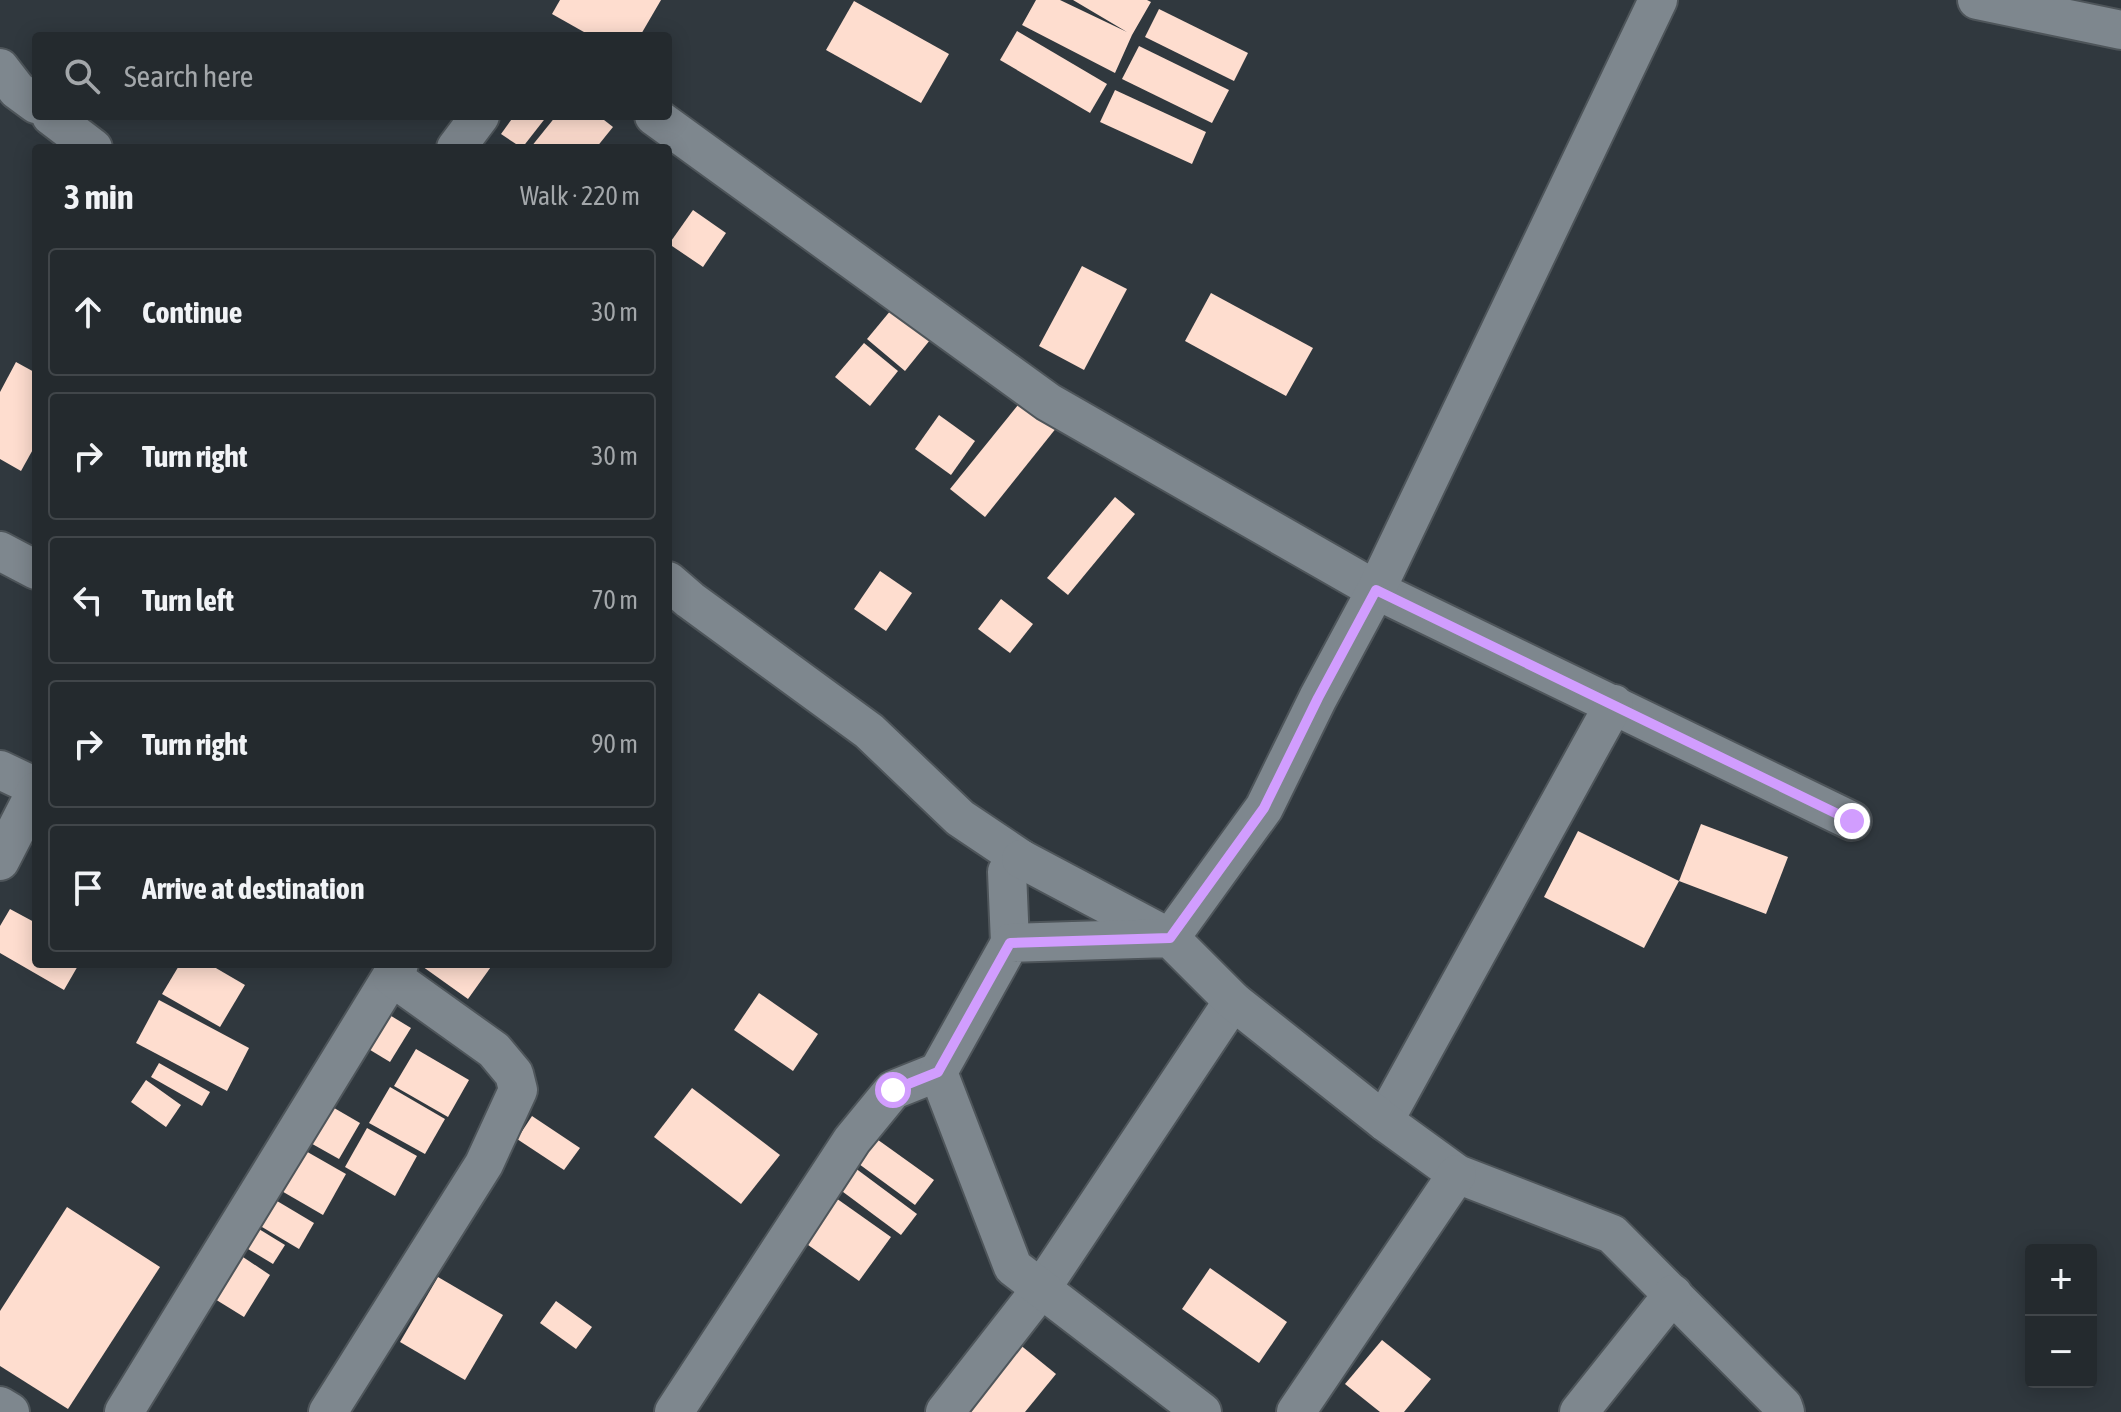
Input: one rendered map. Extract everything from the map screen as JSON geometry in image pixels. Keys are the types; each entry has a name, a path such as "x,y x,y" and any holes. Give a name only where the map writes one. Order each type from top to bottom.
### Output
{"street":[{"path":"1170,938 1264,808 1376,590 1658,0"},
{"path":"1977,0 2121,30"},
{"path":"0,68 17,90 32,101"},
{"path":"56,120 88,144"},
{"path":"459,144 477,120"},
{"path":"660,120 1048,402 1376,590 1852,821"},
{"path":"0,551 32,568"},
{"path":"675,600 869,731 960,818 1021,859 1170,938 1233,1001 1384,1121 1457,1174 1612,1234 1783,1406 1785,1412"},
{"path":"1384,1121 1614,704"},
{"path":"0,770 32,787"},
{"path":"0,861 32,797"},
{"path":"674,1412 852,1140 893,1090 938,1072 1010,943 1007,872 1021,859"},
{"path":"1010,943 1170,938"},
{"path":"124,1412 396,971 494,1050 514,1074 518,1090 484,1164 328,1412"},
{"path":"945,1412 1041,1289 1233,1001"},
{"path":"938,1072 1013,1267 1202,1412"},
{"path":"1296,1412 1457,1174"},
{"path":"1579,1412 1673,1294"},
{"path":"0,1406 10,1412"}],"building":[{"path":"560,0 661,0 642,32 584,32 552,14"},
{"path":"1036,0 1060,0 1127,32 1073,0 1151,2 1115,73 1022,25"},
{"path":"854,1 949,54 921,103 826,50"},
{"path":"1159,9 1248,53 1234,81 1145,37"},
{"path":"1017,31 1107,84 1090,113 1000,60"},
{"path":"1139,46 1229,90 1212,123 1122,79"},
{"path":"1115,90 1206,132 1192,164 1100,122"},
{"path":"511,120 544,120 525,144 516,144 501,134"},
{"path":"553,120 604,120 613,127 599,144 533,144"},
{"path":"693,210 726,233 703,267 672,246 672,240"},
{"path":"1082,266 1127,289 1084,370 1039,346"},
{"path":"1211,293 1313,348 1286,396 1185,341"},
{"path":"896,304 934,335 905,371 867,339"},
{"path":"864,343 898,371 870,406 835,377"},
{"path":"16,362 32,371 32,451 21,471 0,459 0,392"},
{"path":"1022,400 1057,427 985,517 950,489"},
{"path":"939,415 975,441 951,475 915,449"},
{"path":"1115,497 1135,514 1068,595 1047,578"},
{"path":"880,571 912,593 886,631 854,609"},
{"path":"1001,599 1033,624 1010,653 978,629"},
{"path":"1701,824 1788,857 1766,914 1679,881"},
{"path":"1578,831 1679,881 1644,948 1544,897"},
{"path":"10,909 32,921 32,968 77,968 64,990 0,953 0,926"},
{"path":"178,968 216,968 245,985 220,1027 162,994"},
{"path":"425,968 490,968 468,999"},
{"path":"759,993 818,1034 793,1071 734,1030"},
{"path":"159,1000 249,1048 227,1091 136,1043"},
{"path":"378,1008 411,1028 390,1062 357,1042"},
{"path":"416,1049 469,1080 448,1117 394,1086"},
{"path":"159,1063 210,1092 202,1106 151,1077"},
{"path":"146,1080 181,1105 166,1127 131,1102"},
{"path":"390,1087 445,1119 425,1154 369,1123"},
{"path":"692,1088 780,1155 741,1204 654,1137"},
{"path":"329,1105 360,1123 339,1159 307,1141"},
{"path":"532,1116 580,1148 564,1170 517,1139"},
{"path":"367,1128 417,1156 395,1196 345,1167"},
{"path":"867,1132 934,1180 915,1205 848,1156"},
{"path":"297,1146 346,1174 323,1215 273,1186"},
{"path":"847,1162 917,1214 901,1235 831,1183"},
{"path":"826,1191 891,1237 859,1281 794,1235"},
{"path":"262,1192 314,1223 299,1249 247,1218"},
{"path":"67,1207 160,1267 68,1409 0,1366 0,1311"},
{"path":"244,1220 285,1245 273,1264 233,1240"},
{"path":"237,1253 270,1275 244,1317 210,1296"},
{"path":"1210,1268 1287,1322 1259,1363 1182,1309"},
{"path":"438,1277 503,1315 465,1380 400,1342"},
{"path":"556,1301 592,1327 576,1349 540,1323"},
{"path":"1013,1339 1056,1374 1025,1412 953,1412"},
{"path":"1382,1340 1431,1379 1404,1412 1380,1412 1345,1384"}],"route":[{"path":"893,1090 938,1072 1010,943 1170,938 1264,808 1376,590 1852,821"}]}
